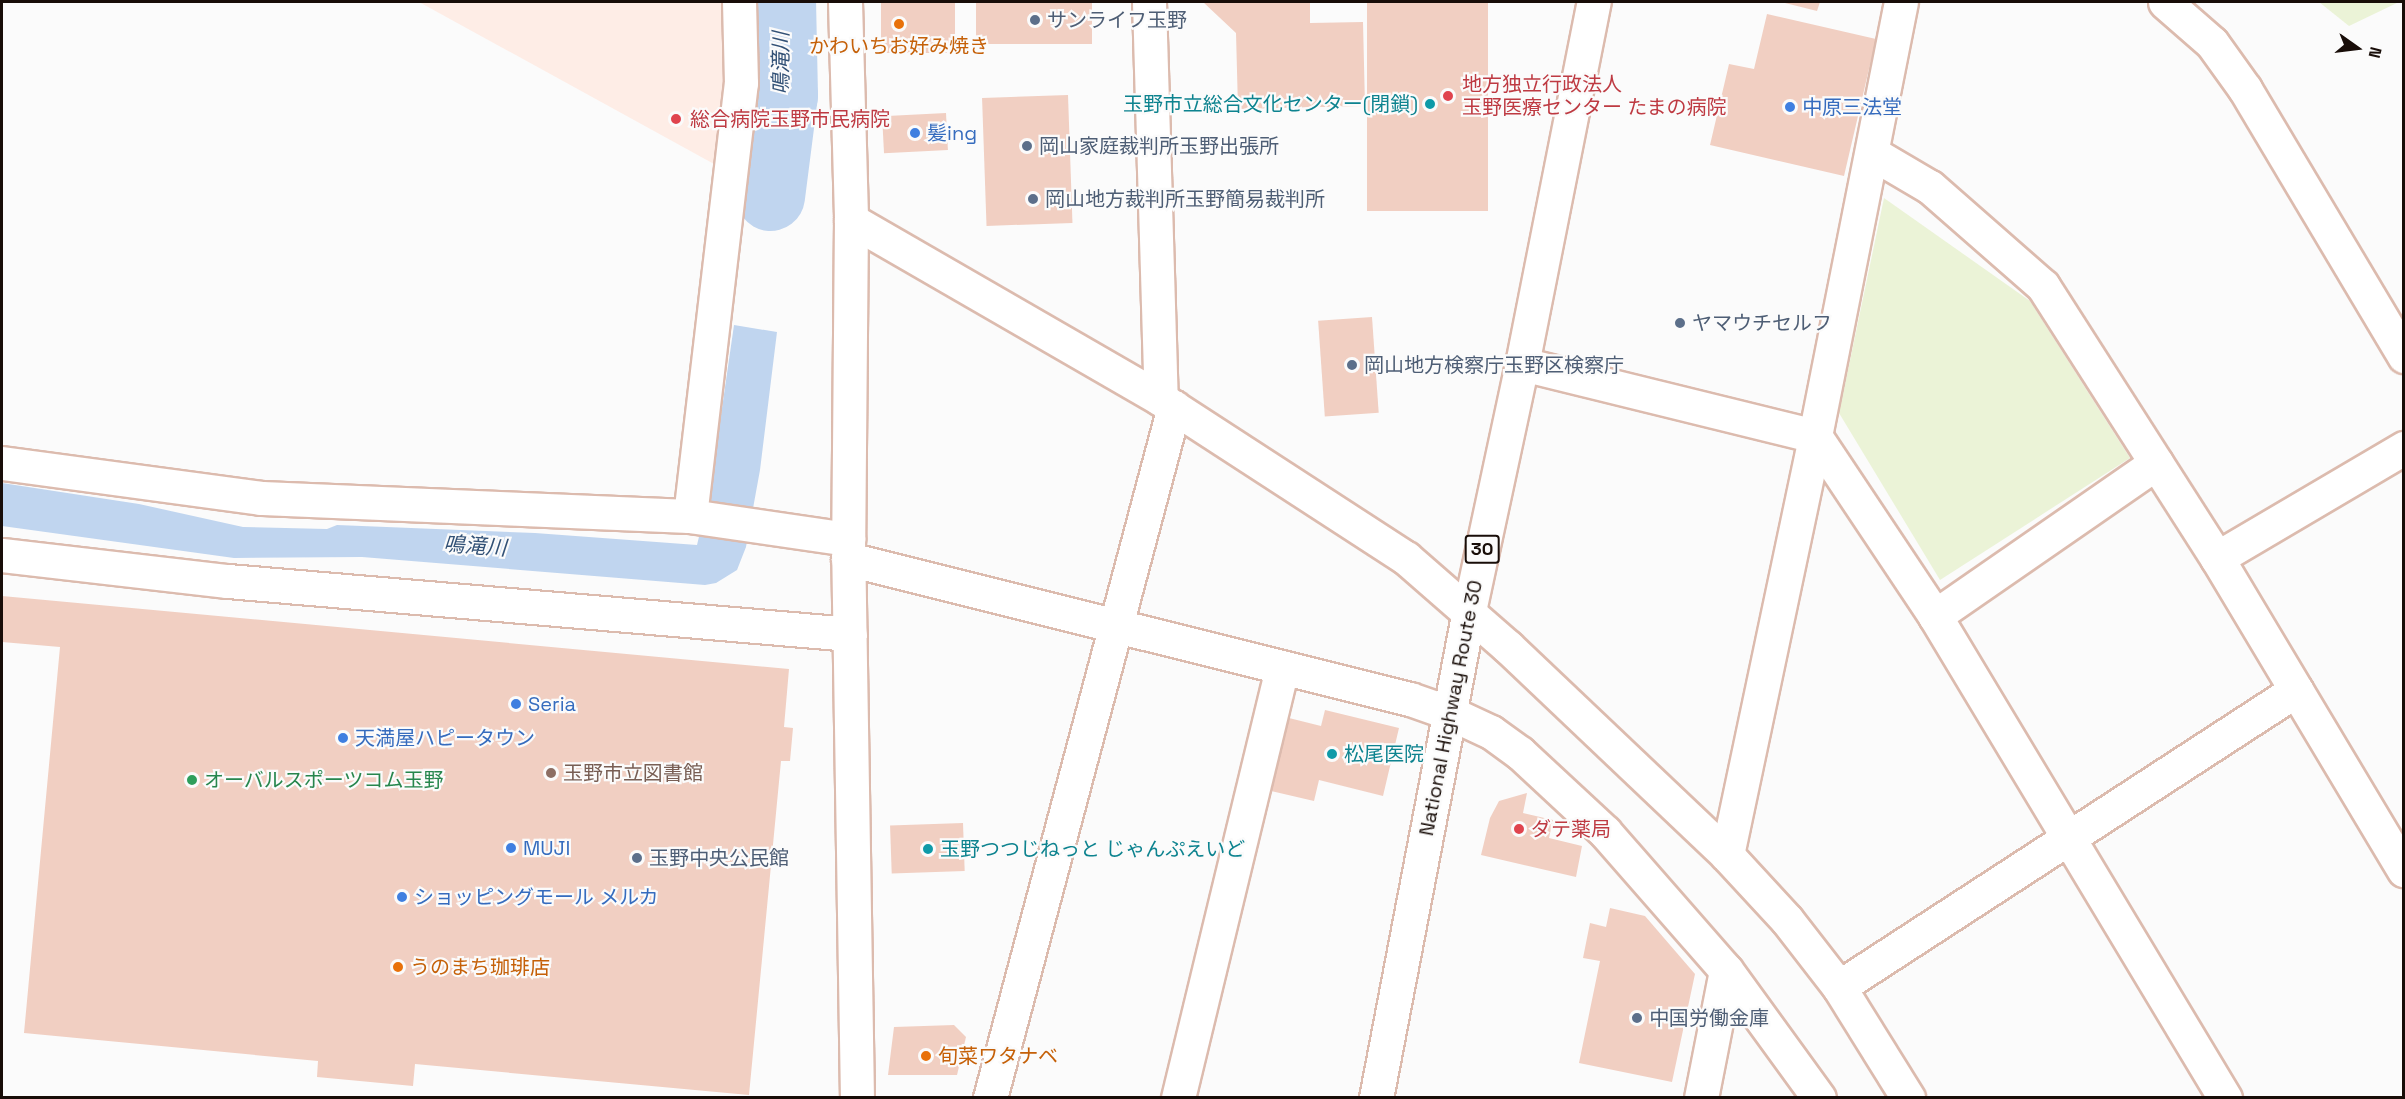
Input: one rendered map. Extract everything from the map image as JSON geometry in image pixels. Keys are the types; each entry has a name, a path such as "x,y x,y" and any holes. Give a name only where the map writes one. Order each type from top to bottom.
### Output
{"main road":[{"path":"696,517 741,83 739,2"},
{"path":"845,2 851,220 848,549 857,1098"},
{"path":"990,1098 1115,625 1168,403 1149,2"},
{"name":"National Highway Route 30","path":"1376,1098 1469,611 1522,364 1594,2"},
{"path":"1727,855 1815,436 1901,2"},
{"path":"2165,2 2212,43 2245,89 2403,356"},
{"path":"1872,153 1930,187 2043,286 2217,558 2403,870"},
{"path":"851,220 1168,403 1406,558 1469,611 1727,855 1787,920 1839,987 1908,1098"},
{"path":"1522,364 1815,436 1935,616 2225,1098"},
{"path":"2217,558 2403,448"},
{"path":"2,463 261,498 696,517 754,525 848,549 1115,625 1410,699 1450,712 1491,732 1520,753 1605,832 1726,970 1819,1098"},
{"path":"1935,616 2156,463"},
{"path":"2,555 228,581 850,634"},
{"path":"1178,1098 1282,667"},
{"path":"1839,987 2296,690"},
{"path":"1701,1098 1726,970"}],"shaded area":[{"name":"総合病院玉野市民病院","path":"419,2 723,2 725,74 714,164"}],"green space":[{"path":"2319,2 2399,2 2349,26"},
{"path":"1884,198 2030,301 2130,458 1940,580 1839,413"}],"water":[{"path":"734,325 777,332 760,470 746,547 737,570 716,583 705,585 362,557 234,558 2,526 2,483 139,504 243,527 327,529 337,525 535,533 697,545 710,491"}],"building":[{"path":"881,2 955,2 955,53 881,53"},
{"name":"サンライフ玉野","path":"976,2 1092,2 1092,44 976,44"},
{"path":"1203,2 1310,2 1310,23 1363,22 1365,106 1238,109 1236,33"},
{"name":"玉野市立総合文化センター(閉鎖)","path":"1367,2 1488,2 1488,211 1367,211"},
{"path":"1781,2 1820,2 1817,11"},
{"name":"中原三法堂","path":"1767,14 1876,39 1844,176 1710,145 1729,64 1754,69"},
{"path":"1068,95 1072,223 987,226 982,98"},
{"name":"髪ing","path":"946,113 948,150 884,153 882,116"},
{"path":"1372,317 1379,413 1325,417 1318,321"},
{"name":"ショッピングモール メルカ","path":"2,596 789,669 784,727 793,728 790,761 781,761 749,1095 415,1064 413,1086 317,1077 318,1061 24,1033 60,647 2,642"},
{"name":"松尾医院","path":"1325,710 1399,728 1383,796 1319,780 1314,801 1263,789 1281,716 1321,726"},
{"name":"ダテ薬局","path":"1527,793 1523,813 1553,820 1549,838 1582,846 1576,877 1481,855 1490,818 1499,801"},
{"name":"玉野つつじねっと じゃんぷえいど","path":"963,823 965,871 892,874 890,826"},
{"name":"中国労働金庫","path":"1610,908 1645,916 1695,974 1672,1082 1579,1063 1600,961 1583,958 1590,923 1606,927"},
{"name":"旬菜ワタナベ","path":"954,1025 966,1037 957,1075 888,1075 894,1027"}],"waterway":[{"name":"鳴滝川","path":"770,196 783,95 781,2"}],"place":[{"name":"サンライフ玉野","path":"1035,20"},
{"name":"かわいちお好み焼き","path":"899,24"},
{"name":"地方独立行政法人 玉野医療センター たまの病院","path":"1448,96"},
{"name":"玉野市立総合文化センター(閉鎖)","path":"1430,104"},
{"name":"中原三法堂","path":"1790,107"},
{"name":"総合病院玉野市民病院","path":"676,119"},
{"name":"髪ing","path":"915,133"},
{"name":"岡山家庭裁判所玉野出張所","path":"1027,146"},
{"name":"岡山地方裁判所玉野簡易裁判所","path":"1033,199"},
{"name":"ヤマウチセルフ","path":"1680,323"},
{"name":"岡山地方検察庁玉野区検察庁","path":"1352,365"},
{"name":"Seria","path":"516,704"},
{"name":"天満屋ハピータウン","path":"343,738"},
{"name":"松尾医院","path":"1332,754"},
{"name":"玉野市立図書館","path":"551,773"},
{"name":"オーバルスポーツコム玉野","path":"192,780"},
{"name":"ダテ薬局","path":"1519,829"},
{"name":"MUJI","path":"511,848"},
{"name":"玉野つつじねっと じゃんぷえいど","path":"928,849"},
{"name":"玉野中央公民館","path":"637,858"},
{"name":"ショッピングモール メルカ","path":"402,897"},
{"name":"うのまち珈琲店","path":"398,967"},
{"name":"中国労働金庫","path":"1637,1018"},
{"name":"旬菜ワタナベ","path":"926,1056"}]}
